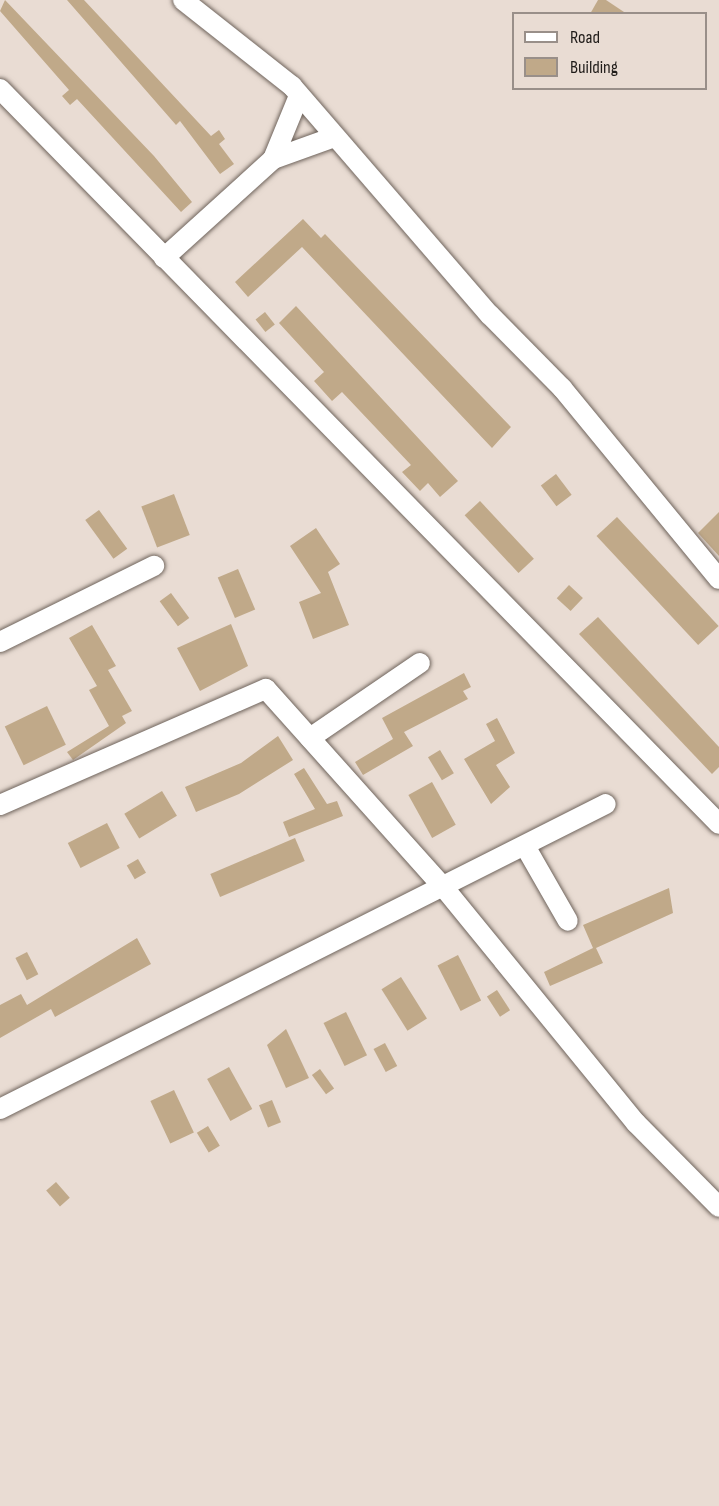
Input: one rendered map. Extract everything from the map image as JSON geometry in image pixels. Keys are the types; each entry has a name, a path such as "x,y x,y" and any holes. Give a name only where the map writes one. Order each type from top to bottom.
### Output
{"street":[{"path":"183,0 283,78 298,98 562,388 719,579"},
{"path":"0,89 719,824"},
{"path":"273,159 298,98"},
{"path":"164,258 273,159 334,137"},
{"path":"0,642 154,566"},
{"path":"310,738 420,663"},
{"path":"0,805 266,689 445,889 636,1123 719,1207"},
{"path":"0,1109 445,889 606,804"},
{"path":"525,846 568,921"}],"building":[{"path":"5,0 154,156 192,202 181,212 77,99 70,105 62,96 69,90 0,11"},
{"path":"67,0 84,0 211,136 219,130 225,139 219,144 234,164 220,174 180,121 176,125"},
{"path":"598,0 606,0 624,12 591,12"},
{"path":"303,219 321,238 325,234 511,427 492,448 302,247 248,297 235,282"},
{"path":"296,306 458,481 440,497 428,483 420,491 402,472 411,465 342,392 332,401 314,381 324,372 279,323"},
{"path":"265,312 275,325 265,332 256,319"},
{"path":"556,474 572,495 556,506 541,485"},
{"path":"174,494 190,535 157,548 141,507"},
{"path":"480,501 534,559 519,573 465,515"},
{"path":"99,510 127,549 113,559 85,520"},
{"path":"719,512 719,556 698,533"},
{"path":"617,517 719,626 698,645 597,536"},
{"path":"316,528 340,564 328,572 349,625 313,639 299,602 321,593 290,546"},
{"path":"238,569 255,610 235,618 218,578"},
{"path":"569,585 583,598 571,611 557,598"},
{"path":"171,593 189,618 178,626 160,601"},
{"path":"598,617 719,747 719,767 712,774 579,634"},
{"path":"231,624 248,666 200,691 177,648"},
{"path":"92,625 116,666 108,670 132,711 122,716 126,723 73,760 67,752 109,726 89,690 97,686 69,638"},
{"path":"464,673 471,687 463,691 468,699 404,732 413,746 363,775 355,762 393,739 382,718"},
{"path":"47,706 66,745 24,765 5,727"},
{"path":"497,718 515,753 496,765 510,787 491,804 464,759 495,741 486,724"},
{"path":"278,736 293,760 239,794 196,812 185,787 241,763"},
{"path":"440,750 454,773 442,780 428,757"},
{"path":"304,768 327,804 337,801 343,816 289,837 283,822 315,809 294,774"},
{"path":"432,782 456,825 432,838 408,795"},
{"path":"162,791 177,816 139,839 124,814"},
{"path":"107,823 120,848 81,868 68,843"},
{"path":"295,838 305,861 220,897 210,874"},
{"path":"138,859 146,873 135,879 127,866"},
{"path":"669,888 673,913 596,948 603,963 550,986 544,972 593,948 583,925"},
{"path":"137,938 151,964 55,1017 51,1009 0,1038 0,1005 21,994 27,1005"},
{"path":"27,952 38,974 27,980 15,958"},
{"path":"458,955 481,1000 461,1011 438,965"},
{"path":"401,977 427,1019 407,1031 381,989"},
{"path":"497,990 510,1010 500,1017 487,997"},
{"path":"346,1012 367,1055 345,1066 324,1023"},
{"path":"286,1029 309,1078 286,1088 267,1045"},
{"path":"385,1043 397,1066 386,1072 374,1049"},
{"path":"229,1067 252,1109 230,1121 207,1079"},
{"path":"320,1069 334,1088 326,1094 312,1075"},
{"path":"174,1090 194,1133 170,1144 150,1101"},
{"path":"272,1100 281,1122 268,1127 259,1105"},
{"path":"208,1126 220,1146 209,1152 197,1133"},
{"path":"56,1182 70,1198 60,1206 46,1191"}]}
